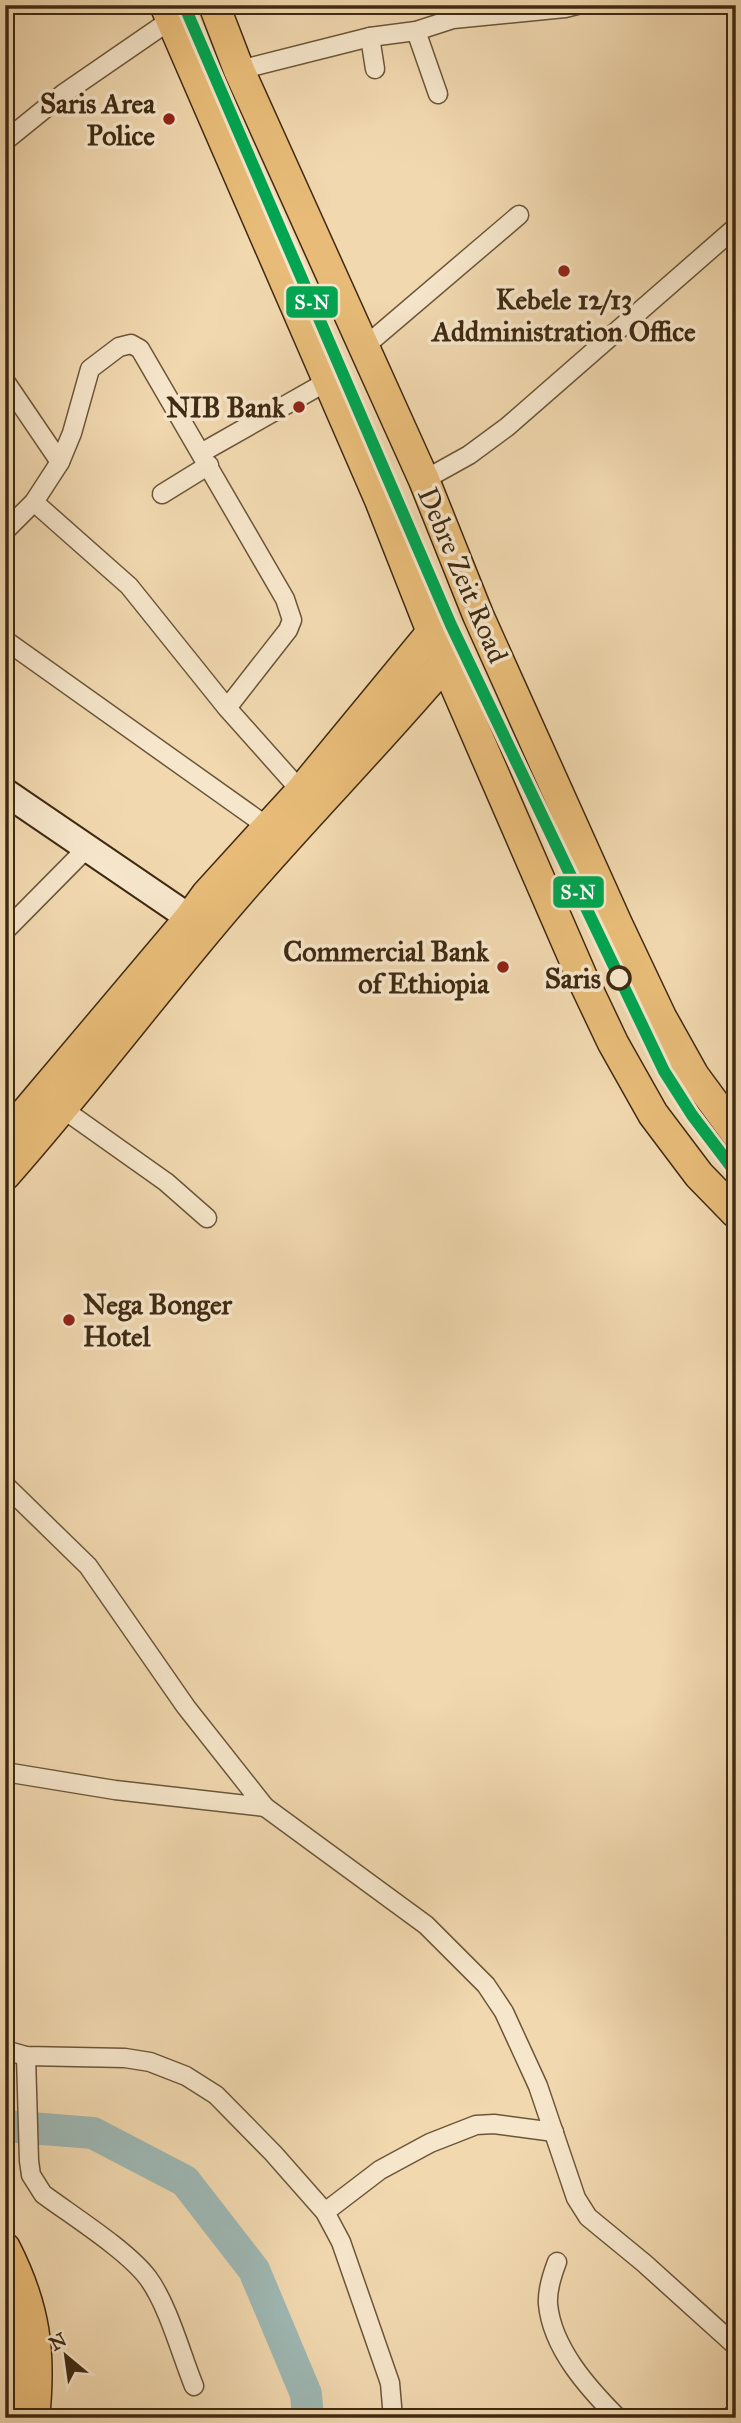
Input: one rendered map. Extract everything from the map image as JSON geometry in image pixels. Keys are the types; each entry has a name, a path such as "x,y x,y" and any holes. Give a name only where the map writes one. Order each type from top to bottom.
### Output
{"main road":[{"name":"Debre Zeit Road","path":"214,5 239,70 424,480 478,615 628,947 661,1017 694,1076 736,1133"},
{"name":"Debre Zeit Road","path":"168,12 380,500 432,632 585,985 613,1043 653,1114 699,1175 736,1213"},
{"path":"5,1175 63,1109 198,925 208,894 301,790 432,632"},
{"path":"5,1137 198,925 396,721 446,662"},
{"path":"5,2248 21,2280 34,2327 38,2378 34,2418"},
{"path":"5,2318 12,2366 5,2418"}],"street":[{"path":"453,19 471,5"},
{"path":"239,70 370,37 416,31 453,19 577,5"},
{"path":"5,141 168,12"},
{"path":"416,31 438,94"},
{"path":"370,37 375,69"},
{"path":"363,348 519,215"},
{"path":"424,480 469,455 508,427 736,227"},
{"path":"5,531 34,502 60,462 72,433 90,369 119,347 131,344 140,349 285,599 292,620 288,630 227,708"},
{"path":"5,381 60,462"},
{"path":"162,494 205,459 328,381"},
{"path":"34,502 129,586 227,708 301,790"},
{"path":"5,640 268,827"},
{"path":"5,792 198,925"},
{"path":"5,931 86,849"},
{"path":"63,1109 166,1182 207,1218"},
{"path":"5,1485 88,1566 186,1707 265,1807 426,1925 486,1985 504,2012 538,2086 576,2198 588,2217 644,2263 736,2346"},
{"path":"5,1772 114,1790 265,1807"},
{"path":"5,2050 26,2061 125,2058 150,2062 186,2076 216,2095 273,2153 325,2212 341,2242 390,2383 393,2418"},
{"path":"26,2061 31,2175 43,2194 146,2275 156,2290 194,2386"},
{"path":"325,2212 380,2170 430,2143 476,2125 494,2124 554,2132"},
{"path":"557,2262 550,2281 548,2302 551,2322 578,2372 618,2418"},
{"path":"729,2418 736,2412"}],"waterway":[{"path":"5,2126 93,2133 185,2181 254,2270 306,2394 308,2418"}],"transit line":[{"name":"S-N","path":"184,5 451,625 664,1071 692,1115 736,1173"}],"place":[{"name":"Saris Area Police","path":"169,119"},
{"name":"Kebele 12/13 Addministration Office","path":"564,271"},
{"name":"NIB Bank","path":"299,407"},
{"name":"Commercial Bank of Ethiopia","path":"503,967"},
{"name":"Saris","path":"619,978"},
{"name":"Nega Bonger Hotel","path":"69,1320"}]}
